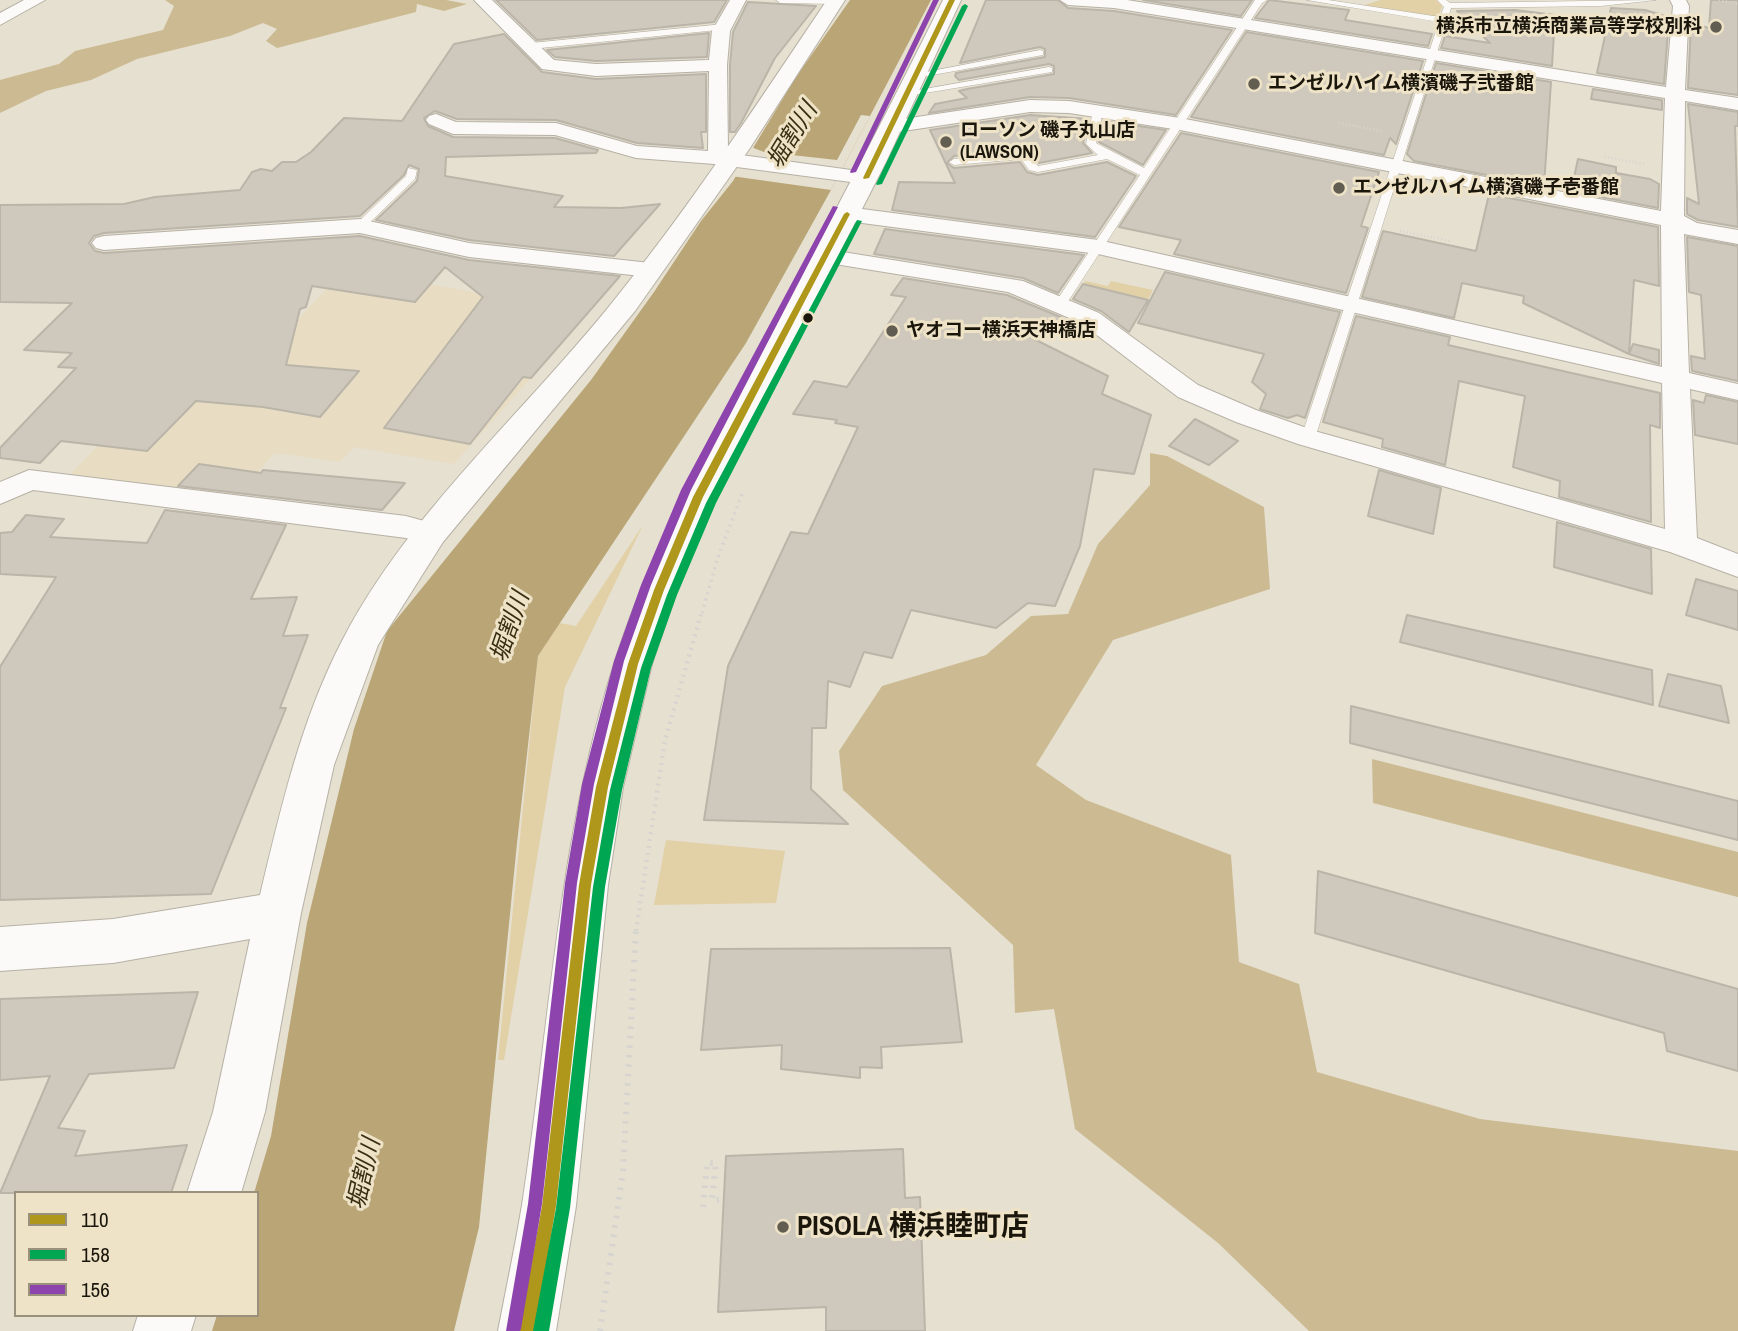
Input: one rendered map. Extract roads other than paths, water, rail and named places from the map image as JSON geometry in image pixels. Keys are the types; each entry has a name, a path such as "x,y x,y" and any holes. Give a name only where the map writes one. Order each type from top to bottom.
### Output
{"main road":[{"path":"527,1331 549,1206 586,885 602,787 633,664 659,590 698,497 866,177 952,0"},
{"path":"215,1191 239,1112 278,913 313,765 338,695 370,624 431,534 609,326 735,162 835,1"},
{"path":"0,949 113,942 278,913"}],"street":[{"path":"0,20 37,0"},
{"path":"467,1 475,0"},
{"path":"482,0 550,65 581,70 718,65"},
{"path":"735,162 718,154 718,65 724,27 738,0"},
{"path":"1068,0 1115,2 1738,104"},
{"path":"1678,0 1681,6 1673,92 1673,220 1681,544"},
{"path":"890,127 1030,106 1098,111 1180,124 1673,220 1691,229 1738,237"},
{"path":"436,120 453,128 556,129 636,152 866,177"},
{"path":"847,214 1098,247 1738,392"},
{"path":"104,243 359,226 469,250 650,270"},
{"path":"824,256 1002,284 1061,303 1111,331 1160,372 1188,391 1246,416 1308,438 1681,544 1738,566"},
{"path":"0,494 29,480 406,527 431,534"}],"lane":[{"path":"780,0 835,1"},
{"path":"1061,303 1259,1 1263,0"},
{"path":"1311,0 1444,20"},
{"path":"1358,7 1362,1 1368,0"},
{"path":"1308,438 1444,20 1444,3 1618,4 1652,0"},
{"path":"531,46 724,27"},
{"path":"911,84 1040,52"},
{"path":"911,84 1049,70"},
{"path":"1098,111 1091,144 1107,156 1147,174"},
{"path":"954,162 1024,156 1032,168 1038,169 1107,156"},
{"path":"359,226 411,177 412,170"}],"water":[{"name":"堀割川","path":"850,0 931,0 831,190 746,343 538,656 479,1227 454,1331 212,1331 216,1317 259,1317 259,1191 255,1191 271,1136 307,923 354,729 387,631 591,380 701,221 733,181 796,77"}],"place":[{"name":"横浜市立横浜商業高等学校別科","path":"1716,27"},
{"name":"エンゼルハイム横濱磯子弐番館","path":"1254,84"},
{"name":"ローソン 磯子丸山店 (LAWSON)","path":"946,142"},
{"name":"エンゼルハイム横濱磯子壱番館","path":"1339,188"},
{"name":"ヤオコー横浜天神橋店","path":"892,331"},
{"name":"PISOLA 横浜睦町店","path":"783,1227"}]}
